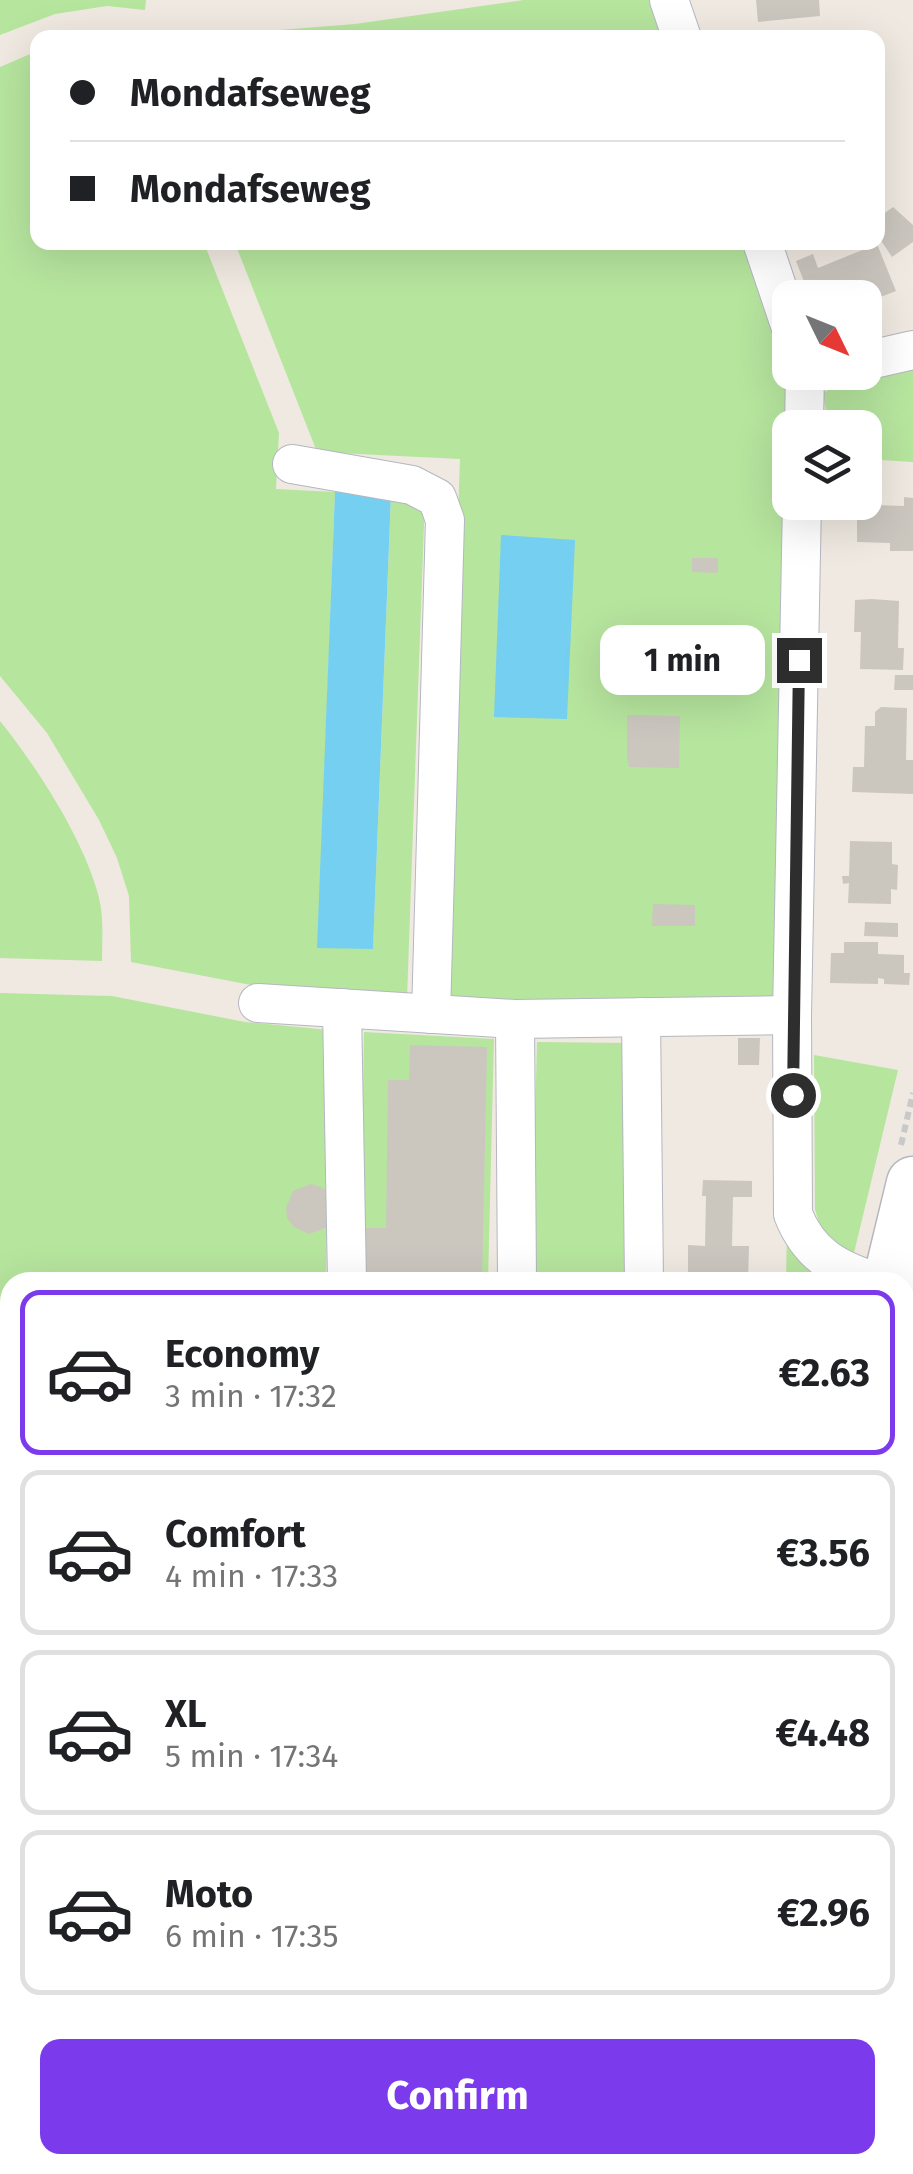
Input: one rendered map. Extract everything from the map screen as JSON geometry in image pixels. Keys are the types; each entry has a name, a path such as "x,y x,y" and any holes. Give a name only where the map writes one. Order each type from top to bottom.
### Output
{"main road":[{"path":"891,1272 913,1182"}],"street":[{"path":"669,0 679,30"},
{"path":"765,250 775,280"},
{"path":"882,357 913,350"},
{"path":"292,464 412,484 436,498 446,520 431,1014"},
{"path":"802,520 792,1015 793,1214 802,1236 836,1268 847,1272"},
{"path":"258,1003 515,1019 792,1015"},
{"path":"342,1008 347,1272"},
{"path":"641,1017 644,1272"},
{"path":"515,1019 518,1272"}],"green space":[{"path":"0,0 146,0 145,10 107,6 55,14 0,35"},
{"path":"524,0 666,0 675,30 279,30 355,24"},
{"path":"30,54 30,250 207,250 279,433 276,489 335,492 318,948 373,948 391,494 425,496 407,998 251,985 131,962 129,896 117,858 47,733 0,676 0,67"},
{"path":"238,250 749,250 772,316 772,390 789,390 792,410 772,410 772,520 789,520 781,1006 441,1000 460,459 317,452"},
{"path":"913,365 913,462 882,460 882,410 826,410 823,393 882,390 882,371"},
{"path":"0,721 44,782 83,853 101,906 102,961 0,958"},
{"path":"0,993 112,996 245,1022 329,1030 326,1272 0,1272"},
{"path":"364,1032 494,1039 488,1272 360,1272"},
{"path":"537,1042 631,1043 628,1272 531,1272"},
{"path":"814,1055 898,1070 853,1257 821,1230 815,1209"},
{"path":"787,1228 833,1272 786,1272"}],"water":[{"path":"335,492 391,494 373,949 317,948"},
{"path":"501,535 575,540 567,719 494,717"}],"building":[{"path":"756,0 819,0 820,16 758,22"},
{"path":"893,207 913,225 913,242 892,257 885,246 885,213"},
{"path":"862,250 879,250 896,291 882,296 882,280 803,280 796,261 813,254 818,268"},
{"path":"904,497 913,498 913,551 890,551 890,543 857,542 857,520 882,520 882,505 904,506"},
{"path":"692,558 718,558 718,573 692,572"},
{"path":"855,600 899,601 898,648 904,648 903,670 860,669 861,632 854,632"},
{"path":"895,675 913,675 913,690 894,690"},
{"path":"881,707 907,708 906,760 913,760 913,794 852,792 853,767 864,767 865,726 875,726 875,712"},
{"path":"627,715 680,716 679,768 629,767"},
{"path":"850,841 892,842 892,864 898,865 897,890 891,889 891,904 848,903 849,883 843,884 842,876 849,876"},
{"path":"653,904 695,905 695,926 652,926"},
{"path":"865,922 898,923 898,937 864,936"},
{"path":"844,942 878,942 878,954 904,955 909,985 884,984 884,979 878,978 878,984 830,983 831,953 844,953"},
{"path":"738,1038 760,1038 759,1065 738,1065"},
{"path":"410,1045 487,1047 482,1272 365,1272 366,1228 386,1228 388,1080 409,1080"},
{"path":"703,1180 752,1181 752,1197 733,1197 732,1246 749,1246 748,1272 688,1272 688,1245 705,1246 706,1196 702,1196"},
{"path":"311,1184 328,1192 328,1227 309,1234 294,1227 286,1208 293,1191"}],"route":[{"path":"793,1095 799,660"}]}
